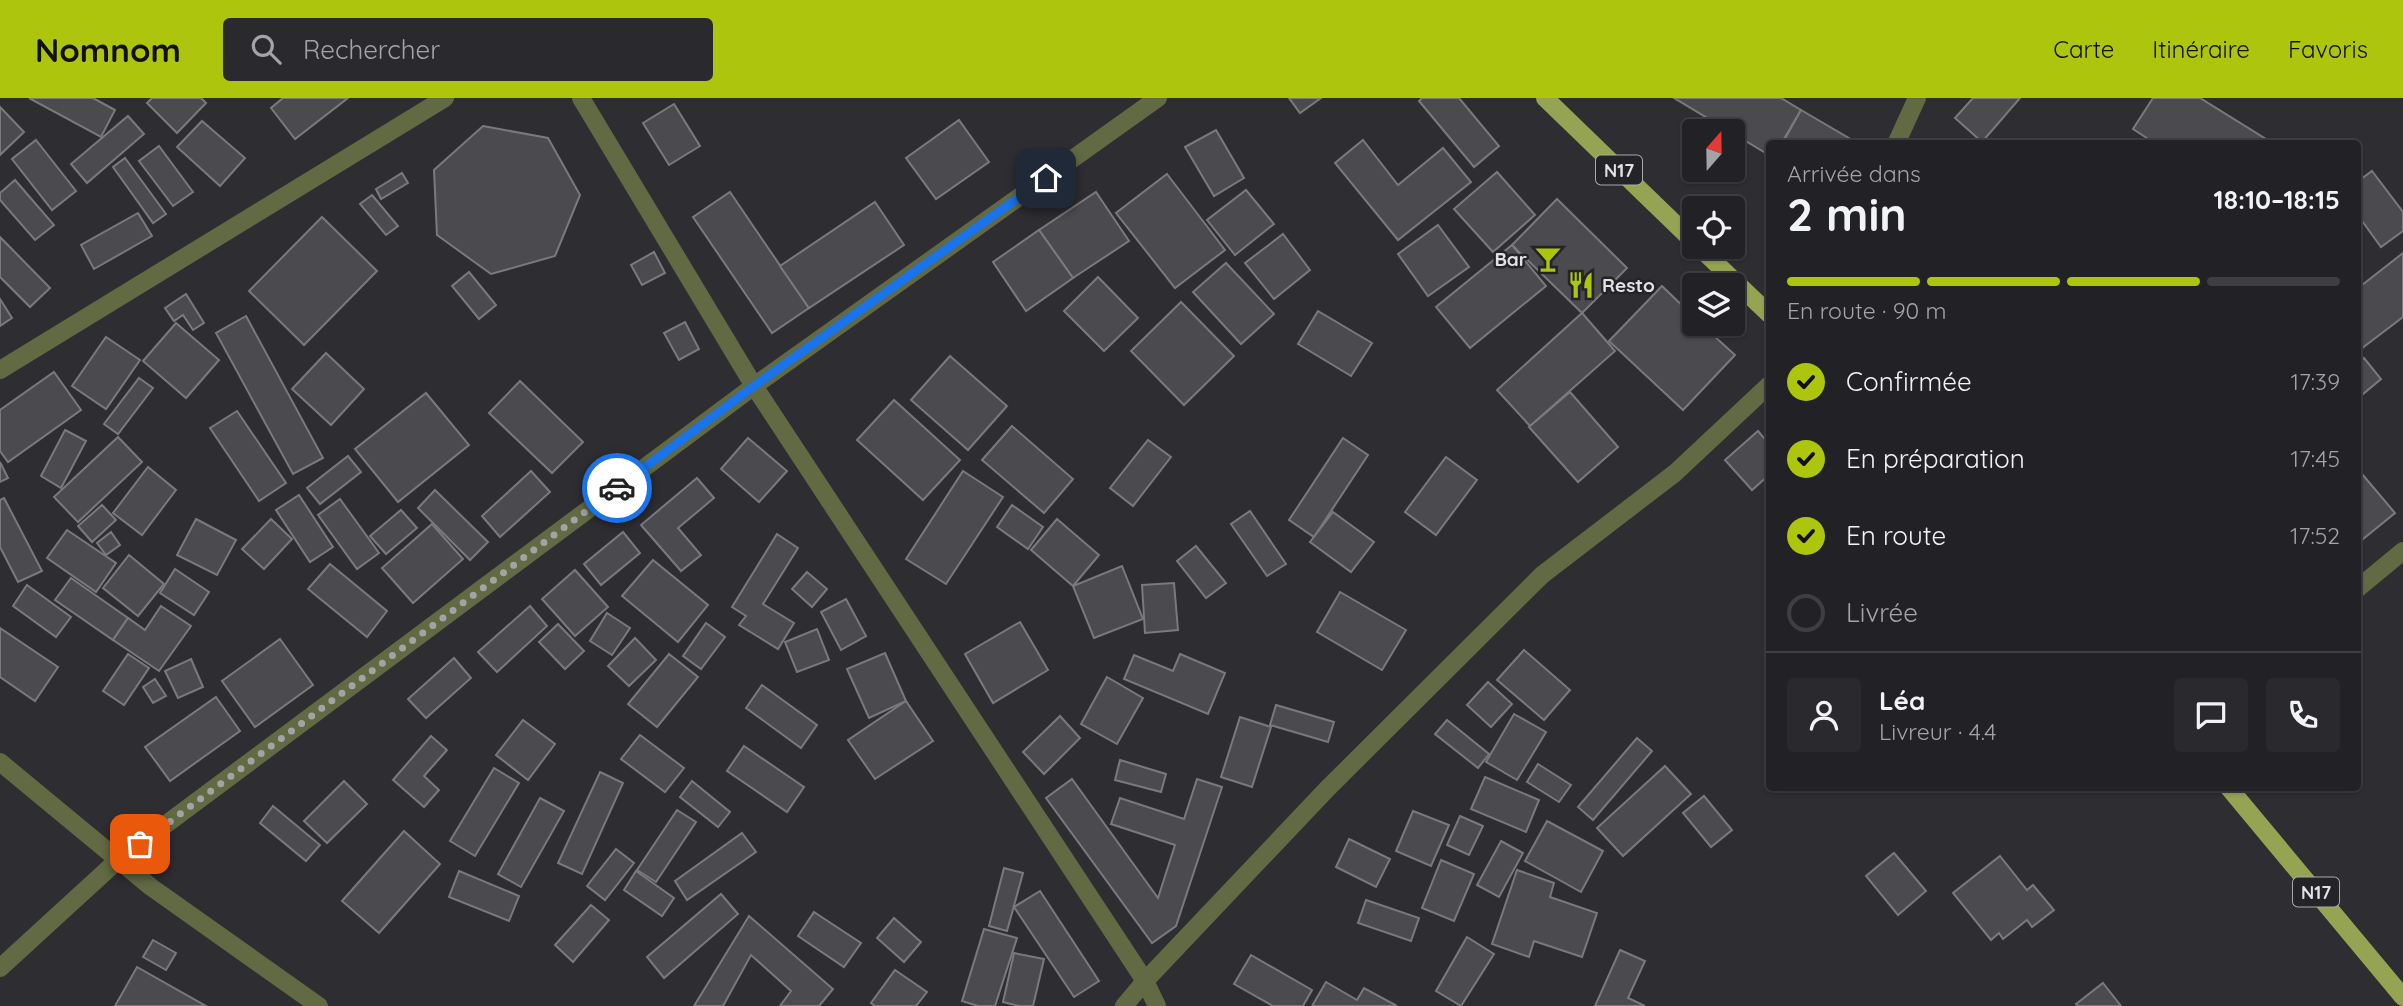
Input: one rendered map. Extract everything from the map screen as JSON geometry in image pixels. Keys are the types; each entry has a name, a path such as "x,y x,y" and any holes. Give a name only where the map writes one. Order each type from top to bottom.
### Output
{"main road":[{"name":"N17","path":"1545,98 1682,230"},
{"path":"1712,259 1766,311"},
{"name":"N17","path":"2231,791 2403,997"}],"street":[{"path":"0,370 445,98"},
{"path":"581,98 754,386 1146,981 1157,1006"},
{"path":"0,968 118,860 754,386 1158,98"},
{"path":"1898,140 1917,98"},
{"path":"1125,1006 1327,789 1542,575 1675,473 1766,389"},
{"path":"2361,586 2403,551"},
{"path":"0,762 151,887 319,1006"}],"building":[{"path":"29,98 93,98 115,110 101,137"},
{"path":"152,98 201,98 206,103 177,133 147,103"},
{"path":"283,98 348,98 295,139 271,108"},
{"path":"1289,98 1321,98 1300,113"},
{"path":"1422,98 1459,98 1499,146 1474,167 1419,101"},
{"path":"1674,98 1781,98 1801,110 1783,140 1766,140 1766,153 1745,141 1745,119 1709,119"},
{"path":"1973,98 2020,98 1984,140 1980,140 1955,118"},
{"path":"2153,98 2200,98 2268,140 2150,140 2133,129"},
{"path":"674,104 700,146 669,165 643,123"},
{"path":"0,107 24,132 0,155"},
{"path":"1801,110 1852,140 1784,140"},
{"path":"128,116 144,134 87,183 71,164"},
{"path":"959,120 989,162 936,199 906,158"},
{"path":"202,121 245,158 220,186 177,147"},
{"path":"483,126 548,138 580,195 555,256 491,274 437,235 434,170"},
{"path":"1216,130 1244,178 1214,196 1185,147"},
{"path":"36,140 76,191 52,210 12,159"},
{"path":"1363,140 1398,185 1443,148 1471,182 1398,240 1335,163"},
{"path":"159,146 193,192 173,206 139,161"},
{"path":"125,158 166,214 153,223 113,167"},
{"path":"2372,171 2403,212 2403,231 2381,247 2361,220 2361,179"},
{"path":"1497,172 1535,215 1493,252 1454,209"},
{"path":"402,173 408,183 381,199 376,189"},
{"path":"1167,174 1225,250 1175,288 1116,213"},
{"path":"15,180 54,225 35,240 0,200 0,193"},
{"path":"1246,190 1274,224 1235,255 1207,220"},
{"path":"730,192 809,308 772,333 693,217"},
{"path":"1096,192 1129,241 1073,278 1039,230"},
{"path":"372,195 398,226 386,235 360,204"},
{"path":"1557,199 1627,268 1582,313 1512,245"},
{"path":"875,202 904,245 809,308 780,266"},
{"path":"138,213 152,236 94,269 81,245"},
{"path":"322,217 377,271 304,345 249,291"},
{"path":"1438,225 1469,267 1428,296 1398,254"},
{"path":"1039,230 1073,278 1026,311 993,262"},
{"path":"1283,234 1310,270 1274,299 1245,263"},
{"path":"0,237 50,288 30,307 0,277"},
{"path":"1512,245 1546,286 1470,348 1436,307"},
{"path":"654,252 665,273 642,285 631,265"},
{"path":"2403,253 2403,317 2361,349 2361,286"},
{"path":"1226,263 1274,314 1241,344 1193,292"},
{"path":"469,272 496,305 479,319 452,286"},
{"path":"1098,277 1138,318 1104,351 1064,311"},
{"path":"1662,286 1682,305 1682,336 1714,336 1735,355 1683,410 1609,341"},
{"path":"186,294 204,323 193,330 183,315 174,321 165,308"},
{"path":"0,299 12,318 0,326"},
{"path":"1181,302 1234,356 1184,405 1131,351"},
{"path":"1318,311 1372,343 1351,376 1298,344"},
{"path":"1582,313 1615,351 1530,426 1497,390"},
{"path":"246,316 323,458 293,474 216,333"},
{"path":"685,322 699,349 679,360 664,333"},
{"path":"176,323 219,360 186,398 143,361"},
{"path":"106,337 140,360 106,409 72,386"},
{"path":"326,353 364,389 331,425 292,389"},
{"path":"950,356 1007,406 968,450 911,400"},
{"path":"2364,358 2381,379 2361,396 2361,361"},
{"path":"54,372 81,410 8,462 0,451 0,410"},
{"path":"139,378 153,388 118,434 104,424"},
{"path":"520,381 583,442 552,473 489,413"},
{"path":"1570,392 1618,447 1578,482 1529,427"},
{"path":"426,393 469,445 398,502 355,449"},
{"path":"894,400 960,460 923,500 857,440"},
{"path":"237,411 286,483 259,501 210,428"},
{"path":"1012,426 1073,479 1044,513 982,460"},
{"path":"65,430 86,441 61,488 41,476"},
{"path":"1758,431 1766,440 1766,478 1752,490 1725,460"},
{"path":"118,437 142,462 78,522 54,497"},
{"path":"748,438 787,471 759,502 721,469"},
{"path":"1343,438 1368,455 1314,537 1289,520"},
{"path":"1148,440 1171,457 1133,506 1110,488"},
{"path":"348,456 361,472 320,504 307,488"},
{"path":"1446,457 1477,480 1436,535 1405,512"},
{"path":"0,462 8,478 0,482"},
{"path":"148,467 176,490 142,535 113,513"},
{"path":"531,471 550,492 500,537 482,516"},
{"path":"963,471 1003,497 946,584 906,559"},
{"path":"2361,473 2395,513 2361,541"},
{"path":"697,478 714,498 678,528 701,555 681,571 641,525"},
{"path":"435,490 488,542 470,560 418,508"},
{"path":"299,495 333,547 310,562 276,510"},
{"path":"4,498 42,571 18,582 0,547 0,500"},
{"path":"340,499 379,553 357,569 318,515"},
{"path":"102,505 116,520 92,542 78,526"},
{"path":"1012,505 1043,527 1028,549 997,527"},
{"path":"401,510 417,528 386,554 370,536"},
{"path":"1250,511 1286,564 1267,576 1231,524"},
{"path":"1333,512 1374,542 1351,572 1310,542"},
{"path":"196,519 236,540 217,575 177,555"},
{"path":"271,519 292,539 264,569 242,549"},
{"path":"1057,519 1099,555 1073,586 1031,550"},
{"path":"432,524 463,559 413,603 382,568"},
{"path":"67,530 116,563 96,592 47,558"},
{"path":"111,532 120,545 106,555 97,543"},
{"path":"623,532 640,553 601,585 584,564"},
{"path":"777,534 798,548 763,604 794,623 778,649 739,625 746,616 732,607"},
{"path":"1196,546 1226,583 1206,598 1177,561"},
{"path":"129,555 164,584 138,616 103,588"},
{"path":"653,560 708,605 678,642 622,596"},
{"path":"330,564 387,611 367,637 308,589"},
{"path":"1122,566 1143,619 1094,638 1073,586"},
{"path":"175,569 209,592 194,615 160,593"},
{"path":"575,570 608,607 575,636 542,599"},
{"path":"807,572 827,589 812,607 792,589"},
{"path":"71,578 128,618 113,640 55,600"},
{"path":"1174,583 1178,630 1145,633 1142,585"},
{"path":"27,585 71,617 56,637 13,606"},
{"path":"1340,592 1406,630 1382,670 1317,632"},
{"path":"846,599 866,636 841,650 821,612"},
{"path":"161,606 191,626 159,671 113,640 128,618 145,630"},
{"path":"530,606 547,626 497,672 478,652"},
{"path":"607,613 630,628 612,655 590,641"},
{"path":"1020,622 1048,670 993,703 965,654"},
{"path":"706,623 725,637 701,669 683,656"},
{"path":"558,624 584,651 565,669 539,642"},
{"path":"0,628 58,667 35,701 0,677"},
{"path":"817,629 829,660 797,672 785,642"},
{"path":"635,638 656,660 629,686 608,666"},
{"path":"280,639 313,685 255,727 222,681"},
{"path":"1524,650 1570,690 1544,720 1497,680"},
{"path":"885,653 906,701 869,718 847,669"},
{"path":"128,654 149,668 124,705 103,691"},
{"path":"669,654 698,677 657,727 628,704"},
{"path":"1180,654 1225,673 1208,714 1124,679 1134,655 1173,671"},
{"path":"454,658 471,678 426,718 408,699"},
{"path":"191,659 203,687 178,698 165,671"},
{"path":"1107,677 1143,698 1117,744 1081,724"},
{"path":"155,679 166,696 153,703 143,687"},
{"path":"1488,682 1512,704 1491,727 1467,705"},
{"path":"762,685 817,725 801,748 746,708"},
{"path":"216,697 240,731 170,781 145,747"},
{"path":"906,701 933,741 875,779 848,740"},
{"path":"1276,705 1334,722 1328,742 1270,725"},
{"path":"1514,714 1546,732 1517,780 1486,762"},
{"path":"1060,716 1080,738 1044,774 1023,752"},
{"path":"1240,717 1271,727 1252,787 1221,777"},
{"path":"523,720 555,744 528,780 496,755"},
{"path":"1447,720 1489,754 1478,768 1435,734"},
{"path":"640,735 684,768 665,792 621,759"},
{"path":"431,736 447,750 424,776 439,790 424,807 393,780"},
{"path":"1637,738 1652,751 1593,820 1578,807"},
{"path":"744,746 804,787 787,812 727,771"},
{"path":"1120,760 1166,774 1161,792 1115,780"},
{"path":"1538,764 1571,785 1559,802 1527,782"},
{"path":"1665,766 1691,794 1623,856 1597,828"},
{"path":"494,768 519,783 475,856 450,841"},
{"path":"600,772 623,783 582,874 558,863"},
{"path":"1485,777 1539,800 1526,832 1471,809"},
{"path":"1072,779 1158,898 1175,845 1111,824 1120,798 1184,819 1197,779 1222,787 1176,926 1152,943 1046,798"},
{"path":"344,781 367,804 327,843 304,821"},
{"path":"692,781 730,812 718,827 680,797"},
{"path":"1704,796 1732,830 1711,847 1683,813"},
{"path":"540,798 564,811 521,887 498,874"},
{"path":"273,806 320,845 306,861 260,823"},
{"path":"677,810 696,822 656,882 637,870"},
{"path":"1413,811 1449,825 1431,866 1396,851"},
{"path":"1460,816 1483,826 1469,855 1447,845"},
{"path":"1547,821 1603,851 1581,892 1525,861"},
{"path":"404,831 440,864 379,933 342,901"},
{"path":"742,833 756,852 687,900 675,881"},
{"path":"1349,839 1390,859 1376,887 1336,867"},
{"path":"1501,841 1523,853 1499,897 1477,885"},
{"path":"616,849 634,863 605,900 587,886"},
{"path":"1894,853 1926,891 1898,915 1866,876"},
{"path":"2000,856 2027,890 2033,885 2054,910 2032,927 2027,920 2003,939 1999,933 1991,940 1953,893"},
{"path":"1441,860 1474,874 1454,921 1422,908"},
{"path":"1004,868 1023,873 1007,931 989,926"},
{"path":"1517,870 1554,883 1550,897 1597,913 1582,957 1534,941 1529,957 1492,944"},
{"path":"459,871 519,896 509,921 449,897"},
{"path":"636,871 674,898 662,916 624,890"},
{"path":"1040,891 1099,981 1074,997 1014,907"},
{"path":"721,894 738,914 664,978 647,957"},
{"path":"1366,900 1419,918 1411,941 1358,923"},
{"path":"591,905 609,920 573,962 555,945"},
{"path":"814,912 861,943 844,967 798,936"},
{"path":"749,916 833,989 819,1006 780,1006 791,991 751,955 723,1006 694,1006"},
{"path":"894,918 921,942 904,962 877,938"},
{"path":"984,929 1017,938 995,1006 978,1006 962,1001"},
{"path":"1467,937 1494,954 1461,1006 1436,991"},
{"path":"153,940 176,953 166,970 143,957"},
{"path":"1620,950 1645,961 1628,998 1645,1006 1595,1006"},
{"path":"1014,953 1044,959 1033,1006 1003,1002"},
{"path":"1251,955 1312,990 1303,1006 1273,1006 1234,984"},
{"path":"137,967 206,1006 115,1006"},
{"path":"895,970 927,992 916,1006 875,1006 871,1003"},
{"path":"1326,982 1357,1000 1364,988 1397,1006 1312,1006"},
{"path":"2103,983 2121,1006 2076,1004"}],"way so far":[{"path":"140,844 617,488"}],"place":[{"name":"Bar","path":"1548,259"},
{"name":"Resto","path":"1581,285"}],"route":[{"path":"617,488 754,386 1046,178"}]}
